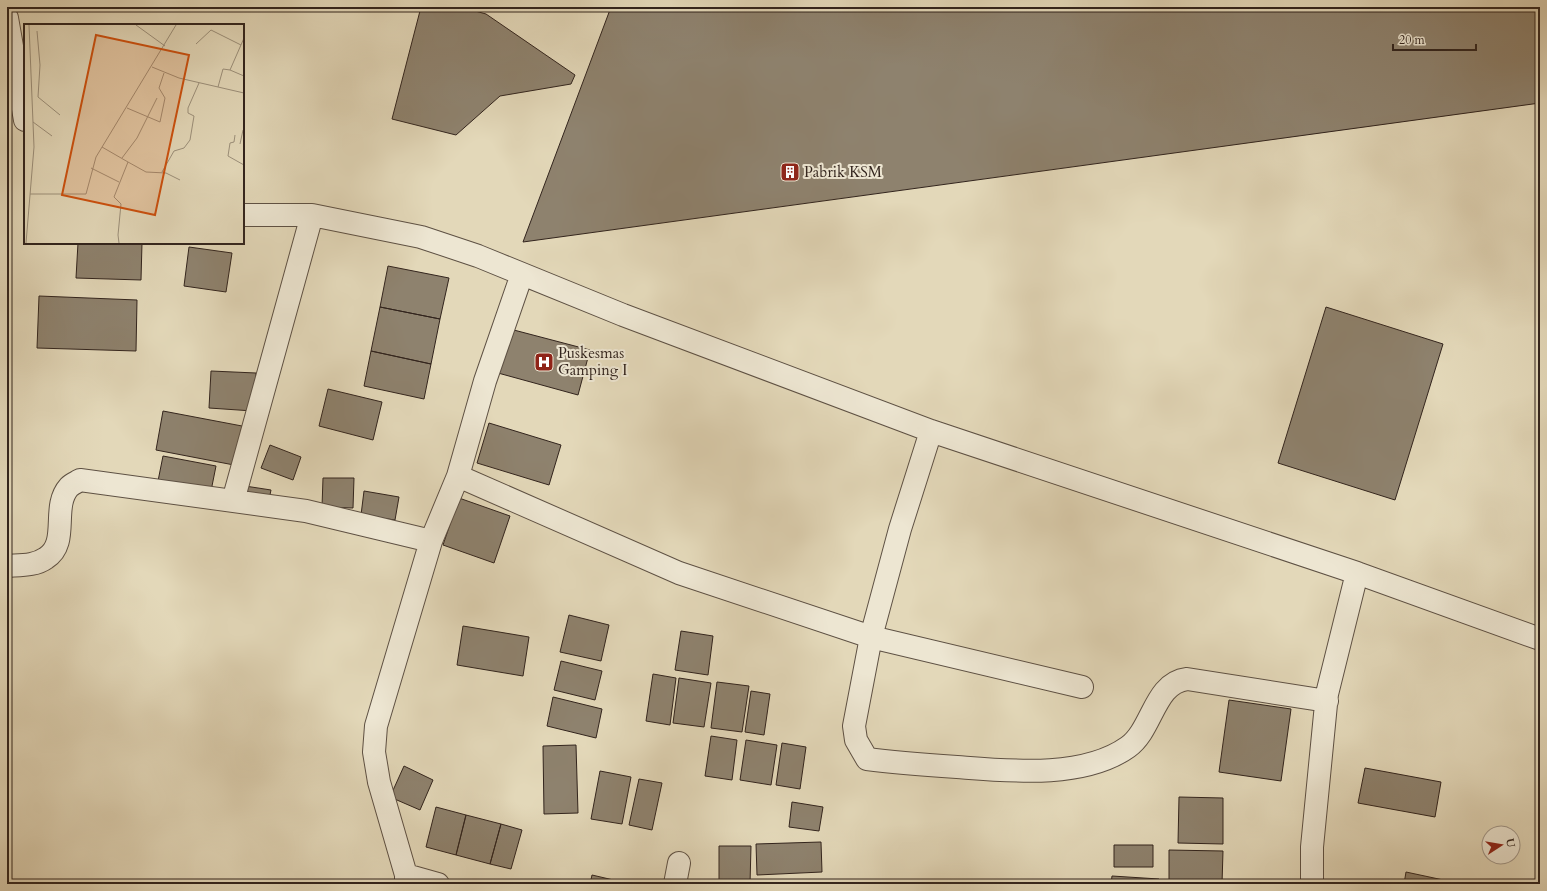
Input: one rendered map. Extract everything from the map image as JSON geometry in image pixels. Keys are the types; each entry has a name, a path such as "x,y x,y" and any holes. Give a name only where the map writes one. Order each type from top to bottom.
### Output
{"street":[{"path":"7,18 24,114"},
{"path":"244,215 312,215 421,237 478,256 722,353 931,431 1357,573 1540,639"},
{"path":"233,501 312,215"},
{"path":"438,884 406,879 379,782 374,752 376,726 431,541 458,476 486,382 522,274"},
{"path":"931,431 900,529 871,637 854,726 856,740 867,759 1024,772 1069,768 1106,759 1129,746 1144,730 1169,686 1177,680 1187,679 1327,701"},
{"path":"458,476 679,573 871,637 1082,687"},
{"path":"7,566 31,564 46,558 57,548 61,503 69,487 80,480 306,511 431,541"},
{"path":"1312,884 1312,847 1327,701 1357,573"},
{"path":"675,884 679,863"}],"building":[{"path":"421,7 461,7 486,14 575,75 571,84 500,96 456,135 392,119"},
{"name":"Pabrik KSM","path":"611,7 1540,7 1540,103 523,242"},
{"path":"78,244 142,244 141,280 76,278"},
{"path":"189,247 232,253 226,292 184,286"},
{"path":"388,266 449,278 440,319 380,307"},
{"path":"39,296 137,300 136,351 37,348"},
{"path":"380,307 440,319 431,364 371,351"},
{"path":"1326,307 1443,344 1395,500 1278,463"},
{"name":"Puskesmas Gamping I","path":"510,329 590,350 578,395 498,373"},
{"path":"371,351 431,364 424,399 364,386"},
{"path":"211,371 256,373 253,411 209,408"},
{"path":"328,389 382,402 373,440 319,426"},
{"path":"163,411 242,426 234,465 156,450"},
{"path":"489,423 561,445 549,485 477,463"},
{"path":"270,445 301,457 293,480 261,468"},
{"path":"163,456 216,466 211,491 158,481"},
{"path":"323,478 354,478 353,508 322,507"},
{"path":"245,486 271,490 268,504 242,500"},
{"path":"364,491 399,497 395,520 361,515"},
{"path":"459,498 510,516 494,563 443,545"},
{"path":"569,615 609,625 601,661 560,652"},
{"path":"463,626 529,637 523,676 457,665"},
{"path":"681,631 713,636 708,675 675,670"},
{"path":"561,661 602,671 595,700 554,690"},
{"path":"653,674 676,678 670,725 646,721"},
{"path":"679,678 711,683 704,727 673,723"},
{"path":"717,682 749,686 742,732 711,728"},
{"path":"751,691 770,694 764,735 745,732"},
{"path":"553,697 602,709 596,738 547,726"},
{"path":"1229,700 1291,709 1281,781 1219,772"},
{"path":"711,736 737,740 732,780 705,776"},
{"path":"746,740 777,745 771,785 740,780"},
{"path":"782,743 806,747 800,789 776,785"},
{"path":"576,745 578,813 544,814 543,746"},
{"path":"404,766 433,780 420,810 390,797"},
{"path":"1365,768 1441,782 1435,817 1358,803"},
{"path":"600,771 631,777 622,824 591,819"},
{"path":"639,779 662,783 652,830 629,825"},
{"path":"1179,797 1223,798 1223,844 1178,843"},
{"path":"792,802 823,807 819,831 789,827"},
{"path":"436,807 466,815 456,855 426,847"},
{"path":"466,815 501,824 490,864 456,855"},
{"path":"501,824 522,830 511,869 490,864"},
{"path":"821,842 822,872 757,875 756,844"},
{"path":"1114,845 1153,845 1153,867 1114,867"},
{"path":"719,846 751,846 750,884 719,884"},
{"path":"1169,850 1223,851 1222,884 1169,884"},
{"path":"1406,872 1462,884 1404,884"},
{"path":"592,875 622,882 621,884 590,884"},
{"path":"1112,876 1159,879 1158,884 1111,884"}],"place":[{"name":"Pabrik KSM","path":"790,172"},
{"name":"Puskesmas Gamping I","path":"544,362"}]}
